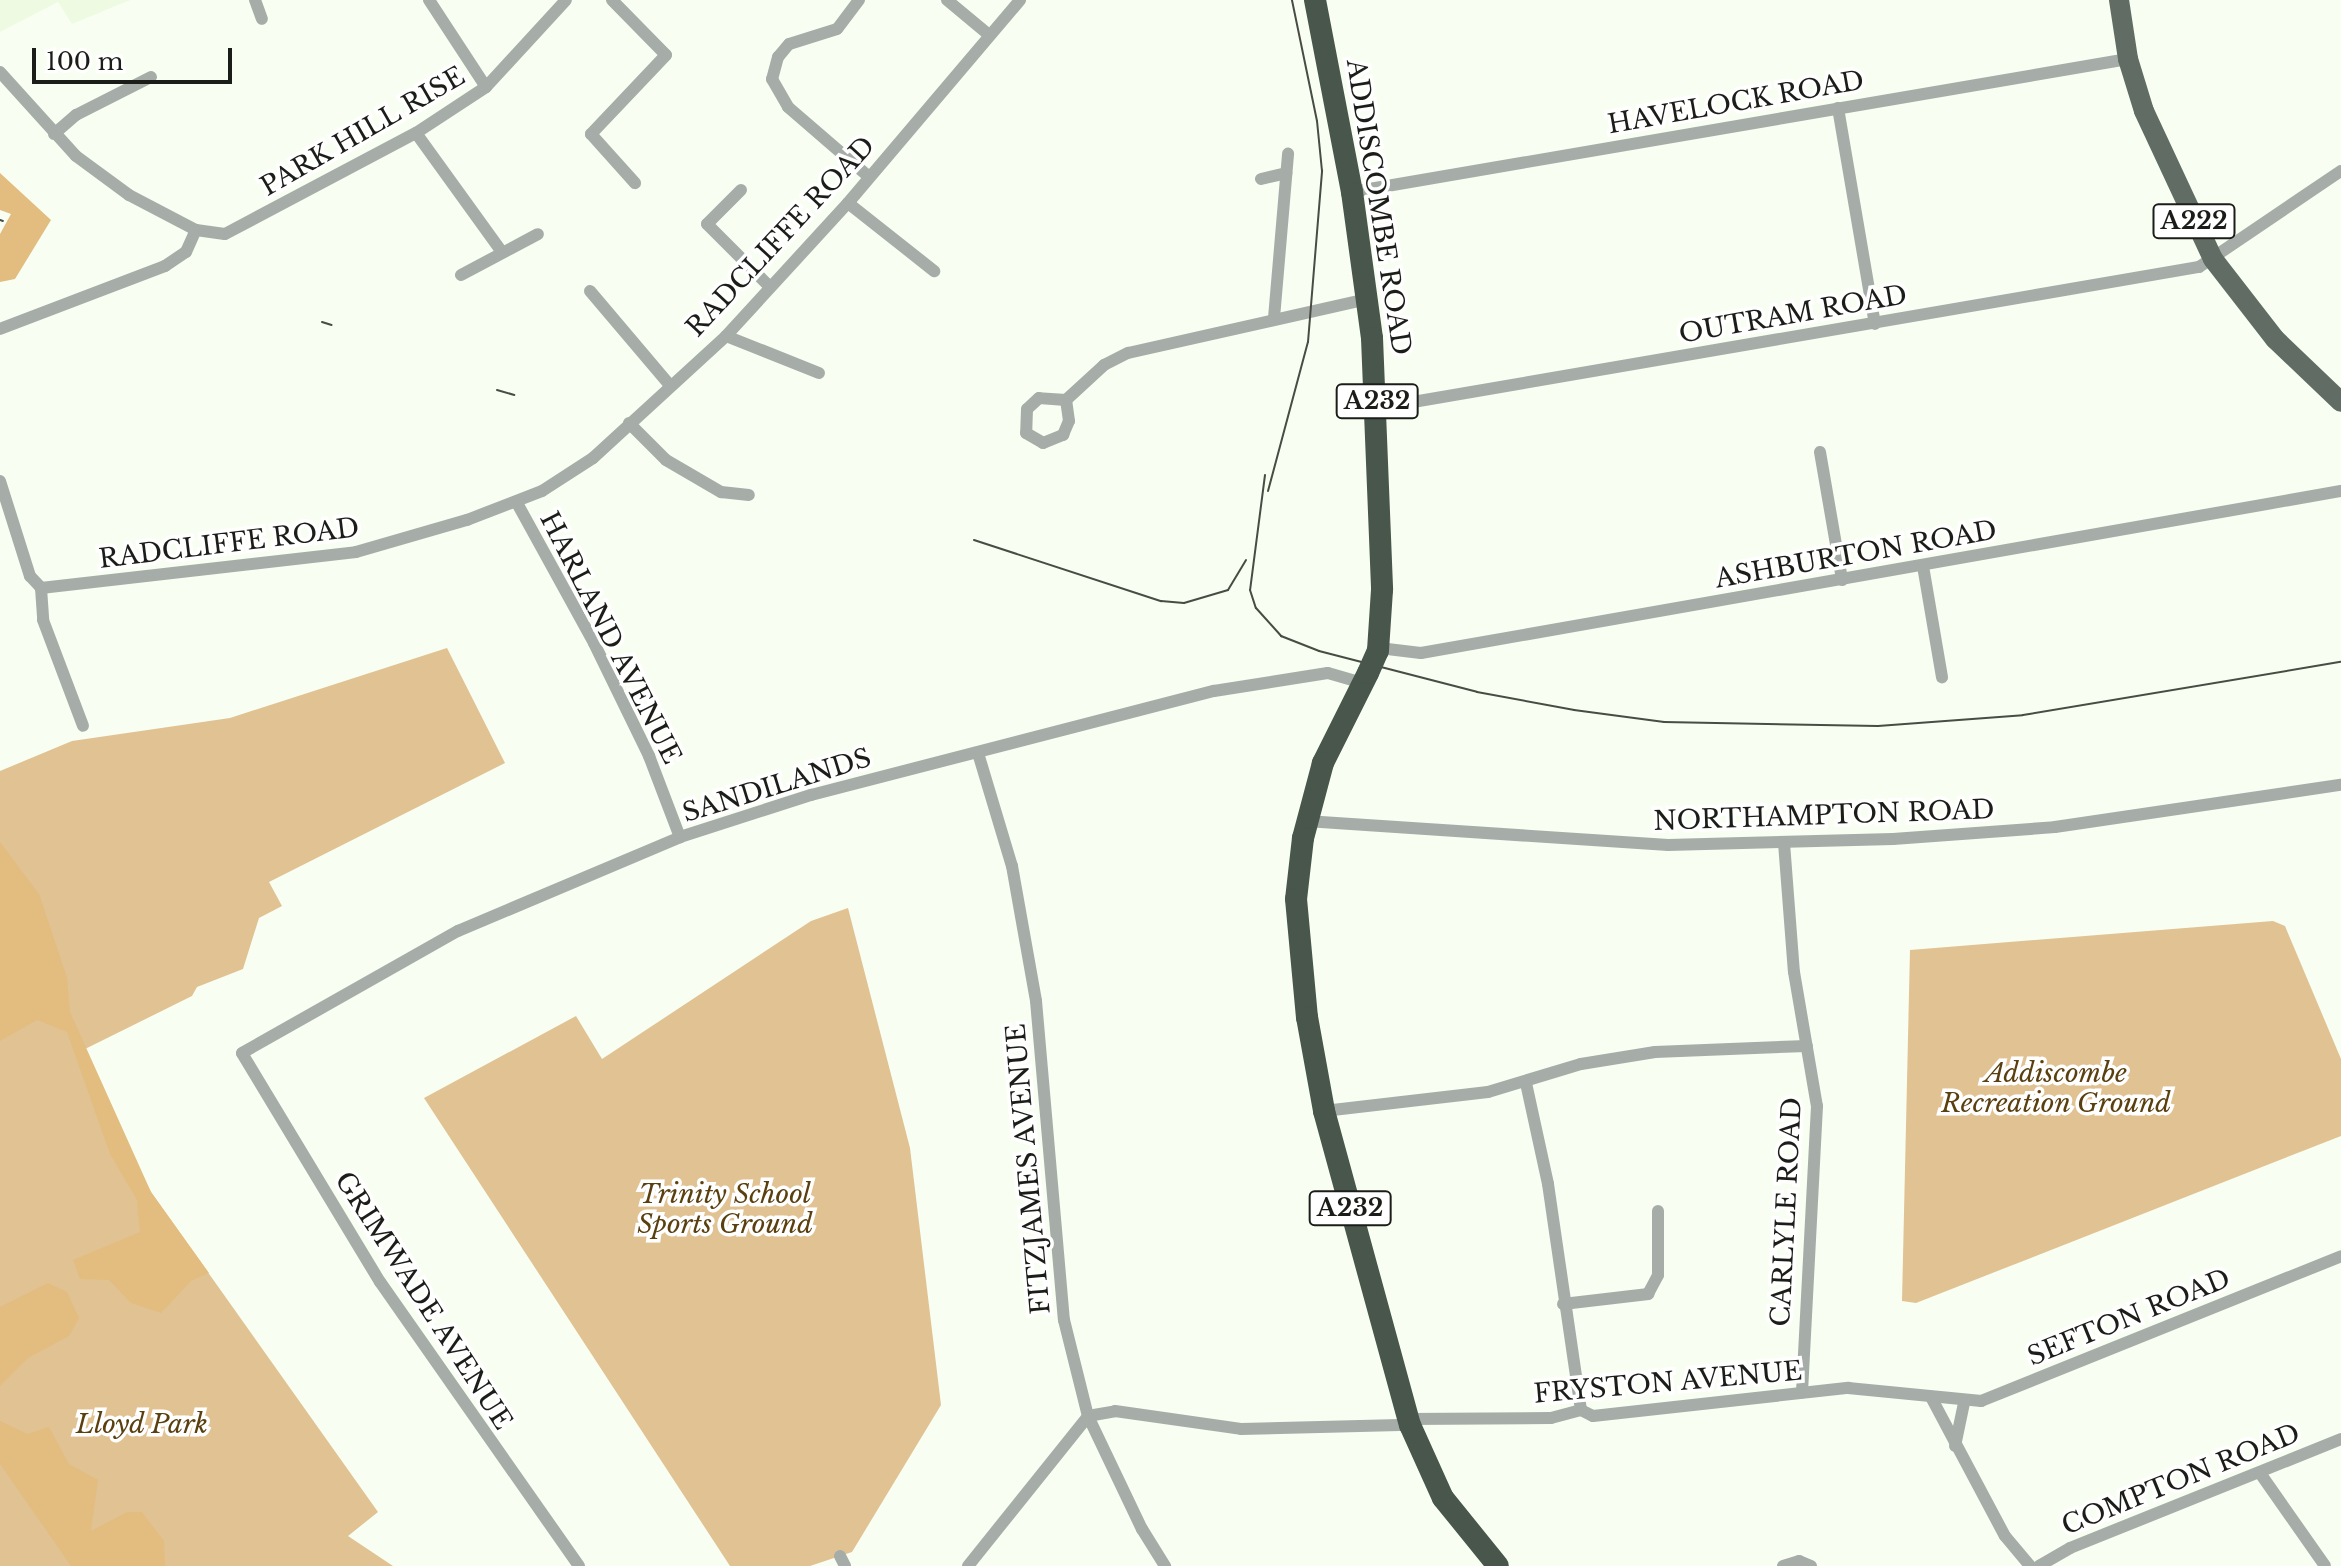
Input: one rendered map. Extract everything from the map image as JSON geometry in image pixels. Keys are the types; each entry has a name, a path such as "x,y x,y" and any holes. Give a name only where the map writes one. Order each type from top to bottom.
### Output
{"highway":[{"name":"ADDISCOMBE ROAD","path":"1315,0 1352,192 1368,299 1378,408 1378,650 1323,763 1306,821 1297,921 1324,1111 1409,1422 1443,1498 1498,1566"}],"main road":[{"name":"A222","path":"2119,0 2128,59 2162,158 2213,259 2275,339 2337,392"}],"street":[{"path":"255,0 262,19"},
{"path":"429,0 486,87"},
{"name":"PARK HILL RISE","path":"196,230 225,234 238,229 416,133 486,87 566,0"},
{"path":"612,0 666,55 591,134 635,183"},
{"path":"859,0 837,29 789,44 778,57 772,79 788,107 869,177"},
{"path":"947,0 989,35"},
{"name":"RADCLIFFE ROAD","path":"41,588 356,552 517,503 593,458 669,384 726,336 848,203 1020,0"},
{"name":"HAVELOCK ROAD","path":"1352,192 2128,59"},
{"path":"0,72 54,134 129,195 196,230 186,252 165,266 0,329"},
{"path":"54,134 76,115 151,77"},
{"path":"1838,108 1875,324"},
{"path":"416,133 501,251"},
{"path":"1274,318 1288,154"},
{"name":"OUTRAM ROAD","path":"1378,408 2199,267 2341,171"},
{"path":"1261,179 1286,173"},
{"path":"741,190 707,224 770,287"},
{"path":"848,203 934,271"},
{"path":"461,275 538,234"},
{"path":"590,291 669,384"},
{"path":"1066,400 1104,365 1128,353 1368,299"},
{"path":"726,336 819,373"},
{"path":"629,423 666,460 721,492 749,495"},
{"path":"1820,452 1842,580"},
{"path":"0,481 30,576 41,588 43,620 83,726"},
{"name":"ASHBURTON ROAD","path":"1378,650 1421,653 2341,491"},
{"name":"HARLAND AVENUE","path":"517,503 601,657 649,756 680,837"},
{"path":"1923,566 1942,677"},
{"name":"SANDILANDS","path":"242,1053 458,931 680,837 811,795 1214,691 1328,673 1365,678"},
{"name":"FITZJAMES AVENUE","path":"978,753 1012,866 1036,1001 1064,1320 1088,1416 1142,1529 1165,1566"},
{"name":"NORTHAMPTON ROAD","path":"1306,821 1668,845 1784,843 2038,829 2341,785"},
{"name":"CARLYLE ROAD","path":"1784,843 1817,1120 1802,1393"},
{"path":"1324,1111 1462,1096 1526,1083 1581,1064 1655,1052 1807,1046"},
{"name":"GRIMWADE AVENUE","path":"242,1053 380,1282 579,1566"},
{"path":"1526,1083 1548,1184 1563,1304 1581,1410"},
{"path":"1563,1304 1648,1294 1658,1275 1658,1211"},
{"name":"SEFTON ROAD","path":"1931,1397 1964,1403 1989,1398 2341,1256"},
{"name":"FRYSTON AVENUE","path":"1088,1416 1115,1411 1241,1429 1551,1418 1581,1410 1593,1416 1863,1387 1931,1397"},
{"path":"1931,1397 2005,1536 2030,1566"},
{"path":"1955,1446 1964,1403"},
{"path":"968,1566 1088,1416"},
{"name":"COMPTON ROAD","path":"2039,1566 2070,1548 2341,1439"},
{"path":"2260,1473 2325,1566"},
{"path":"1783,1566 1799,1561 1811,1566"}],"shaded area":[{"path":"0,0 130,0 72,24 58,2 0,32"},
{"path":"0,173 51,220 15,279 0,282 0,234 11,214 0,210"},
{"path":"0,842 39,894 67,978 70,1012 151,1192 209,1273 191,1281 161,1313 131,1303 109,1280 80,1279 73,1260 140,1232 137,1200 110,1154 67,1032 37,1020 0,1041"},
{"path":"48,1283 67,1292 79,1318 69,1336 28,1358 0,1386 0,1307"},
{"path":"0,1421 28,1434 49,1427 69,1464 98,1480 91,1531 127,1512 142,1512 164,1541 165,1566 71,1566 0,1464"}],"green space":[{"name":"Lloyd Park","path":"447,648 505,763 269,882 282,906 259,918 243,969 197,987 192,996 79,1052 151,1192 378,1512 348,1536 393,1566 0,1566 0,771 72,741 230,718"},
{"name":"Trinity School Sports Ground","path":"848,908 910,1148 941,1405 852,1552 810,1566 730,1566 424,1098 576,1016 602,1059 811,921"},
{"name":"Addiscombe Recreation Ground","path":"2273,921 2285,926 2341,1059 2341,1136 1916,1303 1902,1301 1910,950"}],"tram line":[{"path":"1268,491 1308,342 1322,171 1317,121 1292,0"},
{"path":"322,322 332,325"},
{"path":"497,390 514,395"},
{"path":"1265,475 1250,590 1256,608 1281,636 1319,651 1477,692 1574,710 1664,722 1878,726 2023,715 2341,662"},
{"path":"974,540 1161,601 1184,603 1228,590 1246,560"}]}
